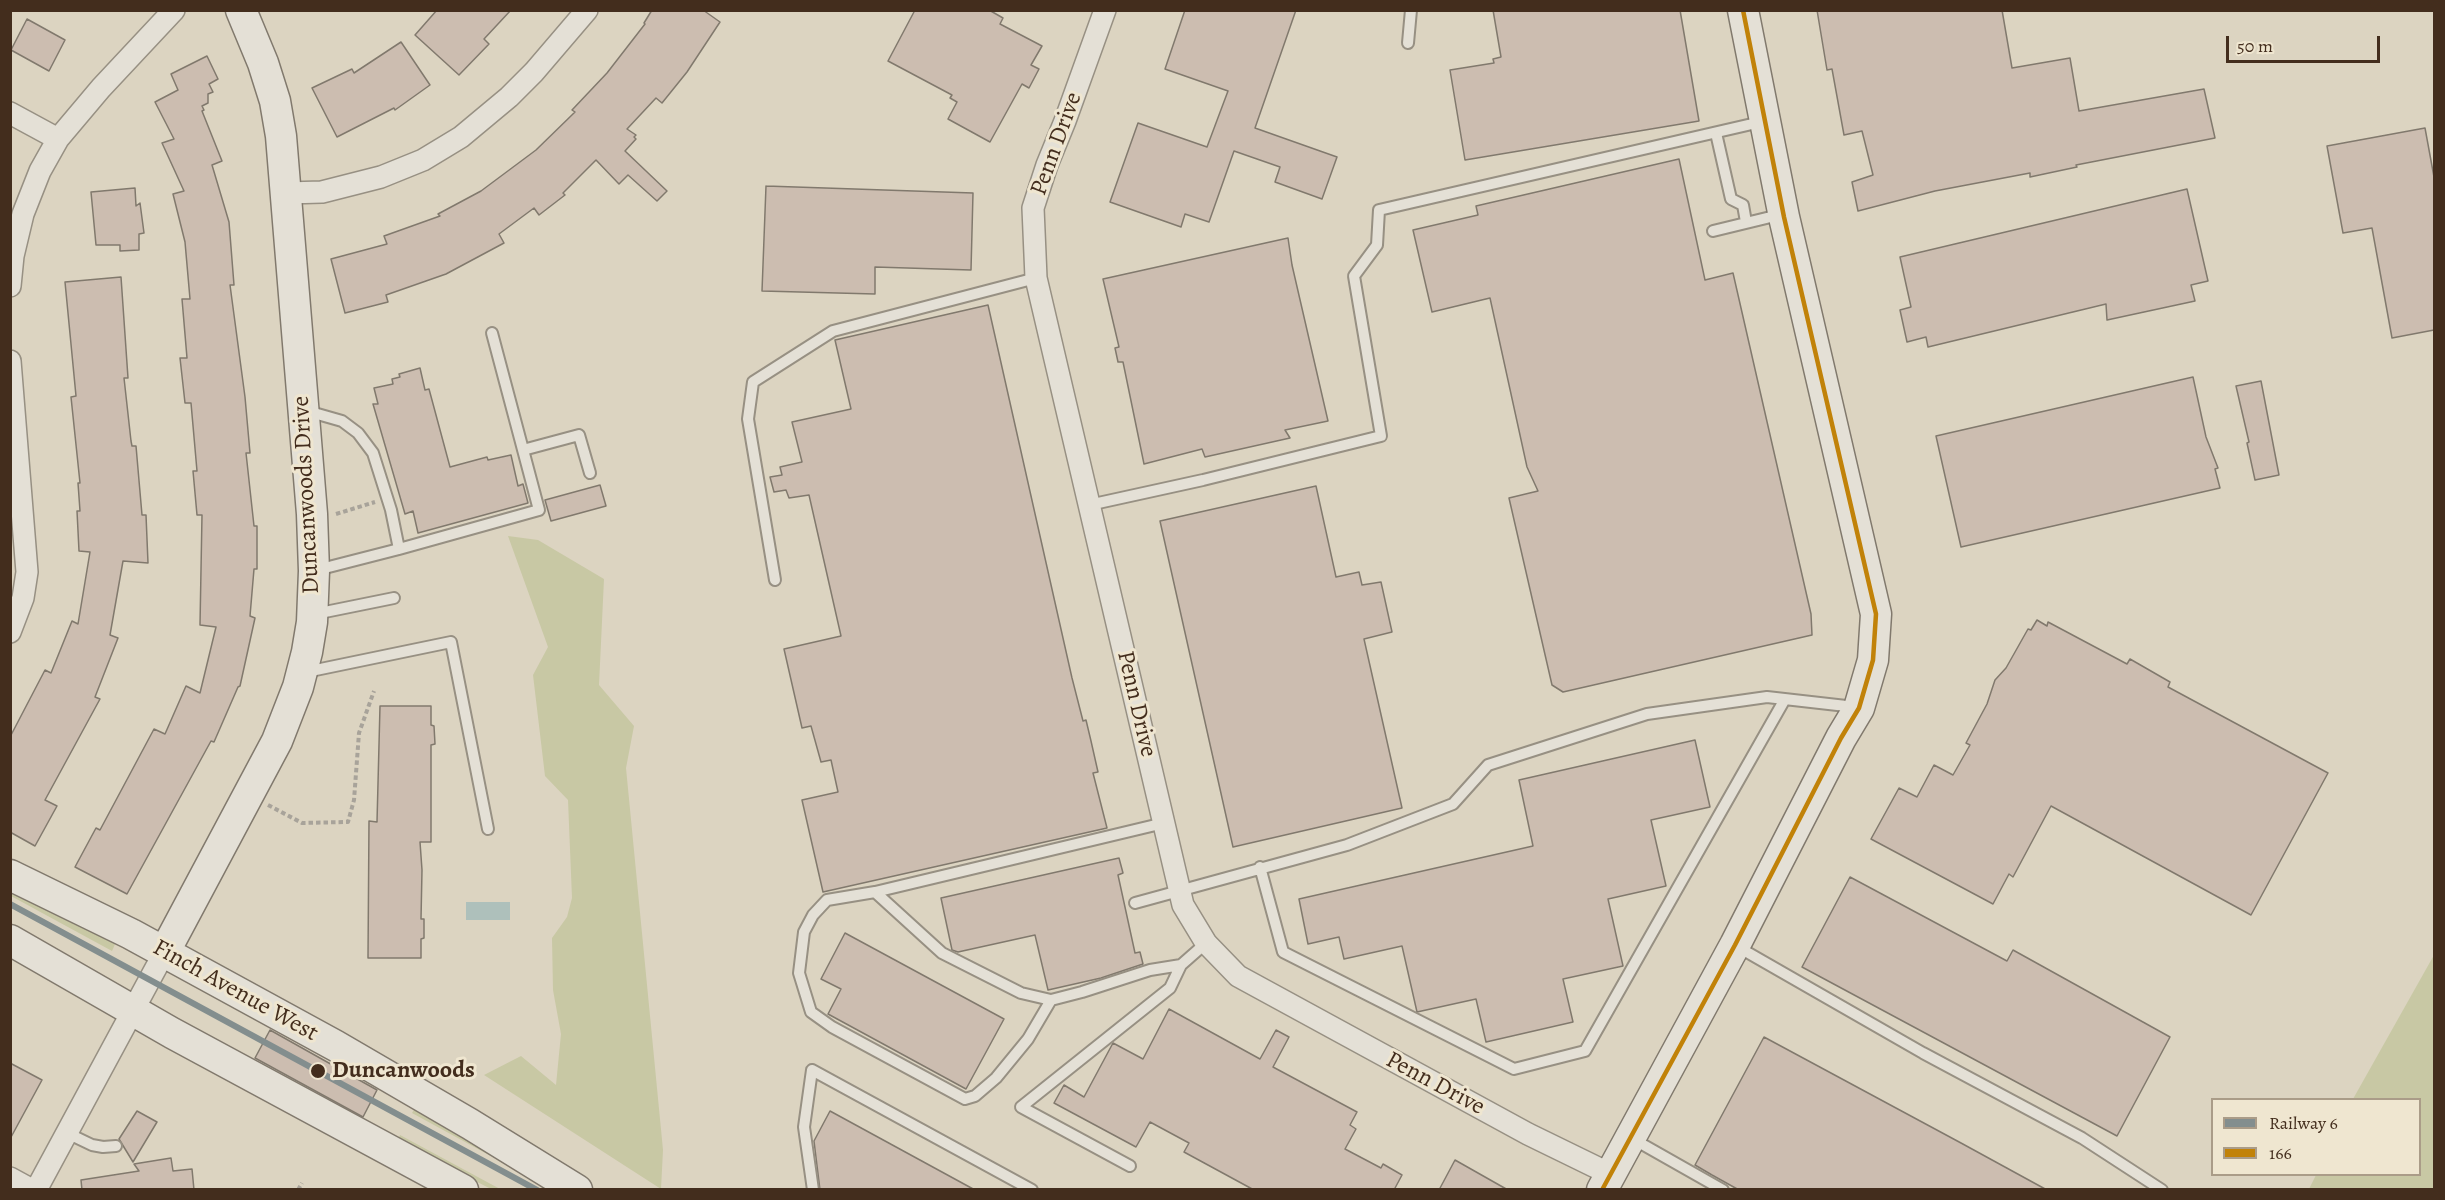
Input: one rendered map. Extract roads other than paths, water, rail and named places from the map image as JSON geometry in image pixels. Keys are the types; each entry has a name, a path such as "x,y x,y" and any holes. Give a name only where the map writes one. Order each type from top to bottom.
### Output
{"street":[{"path":"10,286 23,214 40,171 58,139 101,88 174,10"},
{"name":"Duncanwoods Drive","path":"164,953 277,741 307,652 312,614 314,570 312,522 287,193 274,101 263,63 241,10"},
{"path":"287,193 321,192 381,177 423,160 461,137 509,97 534,72 587,10"},
{"name":"Penn Drive","path":"1105,10 1033,208 1036,278 1183,905 1206,943 1238,976 1528,1134 1606,1182"},
{"path":"1606,1182 1735,945 1841,738 1859,708 1873,660 1876,614 1784,214 1743,10"},
{"path":"10,113 58,139"},
{"path":"10,361 27,572 23,598 10,632"},
{"name":"Finch Avenue West","path":"10,875 131,934 336,1046 577,1190"},
{"path":"10,940 275,1090 464,1190"},
{"path":"10,1178 34,1190 164,953"}],"lane":[{"path":"1408,43 1411,10"},
{"path":"1089,505 1203,480 1381,436 1354,276 1377,245 1379,210 1765,121"},
{"path":"1716,133 1731,199 1743,205 1746,222"},
{"path":"1713,231 1784,214"},
{"path":"775,580 748,419 753,382 833,331 1036,278"},
{"path":"314,570 539,510 492,333"},
{"path":"303,410 342,421 358,433 373,453 399,549"},
{"path":"522,450 579,435 590,472"},
{"path":"312,614 394,597"},
{"path":"301,673 451,642 488,829"},
{"path":"1135,903 1347,845 1453,804 1488,765 1647,714 1767,697 1859,708"},
{"path":"1260,867 1283,952 1514,1069 1585,1051 1785,699"},
{"path":"1051,1000 1028,1039 996,1077 975,1096 965,1099 832,1027 811,1012 799,973 804,932 813,915 827,900 875,892 1164,823"},
{"path":"875,892 942,953 1021,993 1051,1000 1150,970 1181,965"},
{"path":"1130,1166 1021,1107 1170,988 1181,965 1206,943"},
{"path":"1735,945 1923,1053 2082,1138 2162,1190"},
{"path":"813,1190 804,1127 812,1070 1032,1190"},
{"path":"67,1133 92,1145 116,1146"},
{"path":"1630,1138 1723,1190"}],"rail line":[{"name":"6","path":"10,904 537,1190"}],"place":[{"name":"Duncanwoods","path":"318,1071"}]}
